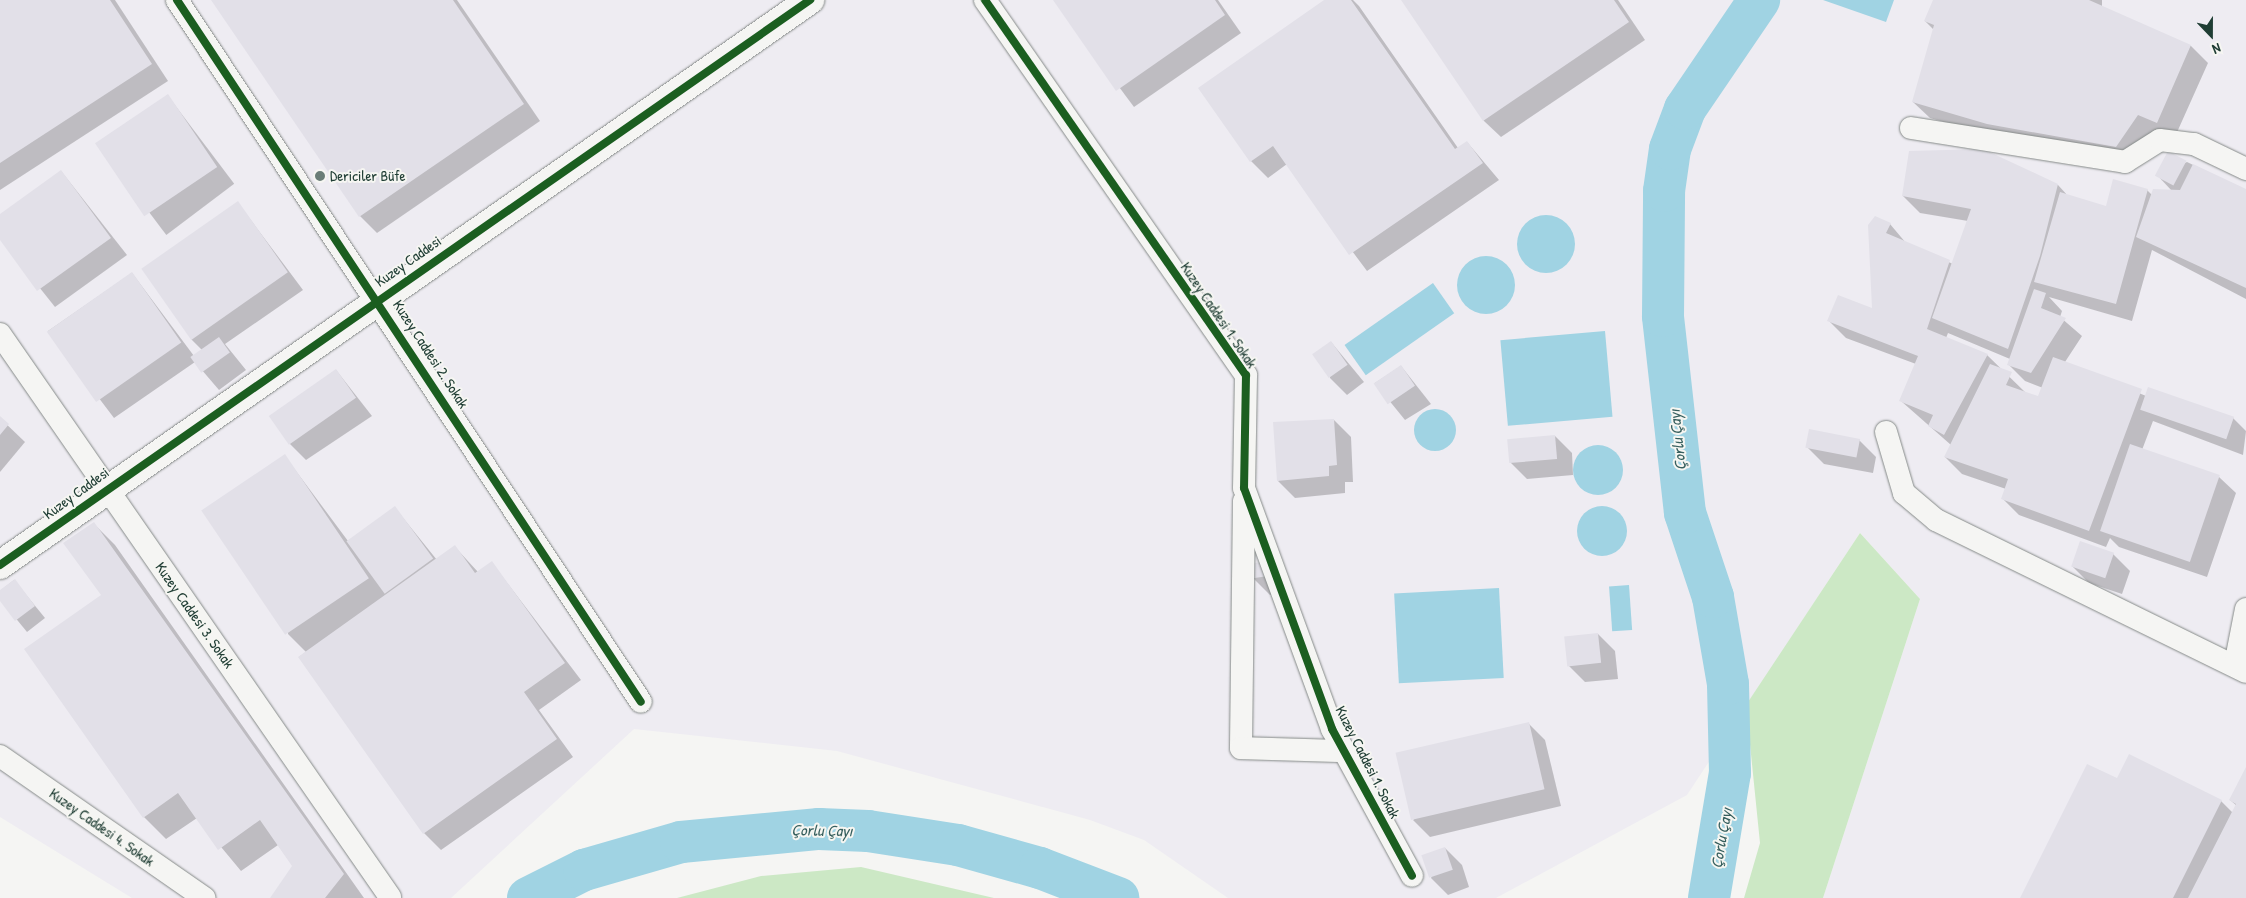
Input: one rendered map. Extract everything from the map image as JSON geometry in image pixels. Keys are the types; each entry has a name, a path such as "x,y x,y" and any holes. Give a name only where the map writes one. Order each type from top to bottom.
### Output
{"street":[{"name":"Kuzey Caddesi 2. Sokak","path":"176,0 378,299 641,702"},
{"name":"Kuzey Caddesi","path":"0,565 107,488 810,0"},
{"name":"Kuzey Caddesi 1. Sokak","path":"985,0 1246,375 1244,488 1344,751 1412,876"},
{"path":"1911,128 2126,162 2160,140 2194,144 2246,169"},
{"name":"Kuzey Caddesi 3. Sokak","path":"0,334 390,897"},
{"path":"1886,432 1904,493 1936,520 2240,669 2246,609"},
{"path":"1244,488 1241,748 1344,751"},
{"name":"Kuzey Caddesi 4. Sokak","path":"0,756 204,898"}],"shaded area":[{"path":"0,0 2246,0 2246,898 1823,898 1920,599 1860,533 1687,795 1496,898 1228,898 1144,840 1090,820 837,751 634,729 451,898 132,898 0,817"}],"green space":[{"path":"1860,533 1920,599 1823,898 1744,898 1760,843 1746,705"},
{"path":"861,867 994,898 677,898 761,876"}],"water":[{"path":"1823,0 1894,0 1886,22"},
{"path":"1546,215 1557,217 1570,228 1575,244 1573,255 1562,268 1546,273 1535,271 1522,260 1517,244 1519,233 1530,220"},
{"path":"1486,256 1497,258 1510,269 1515,285 1513,296 1502,309 1486,314 1475,312 1462,301 1457,285 1459,274 1470,261"},
{"path":"1433,283 1454,313 1366,375 1345,345"},
{"path":"1605,331 1612,417 1508,426 1500,340"},
{"path":"1435,409 1443,411 1452,419 1456,430 1454,438 1446,447 1435,451 1427,449 1418,441 1414,430 1416,422 1424,413"},
{"path":"1593,445 1603,445 1616,452 1623,465 1623,475 1616,488 1603,495 1593,495 1584,491 1577,484 1573,475 1573,465 1577,456 1584,449"},
{"path":"1597,506 1607,506 1620,513 1627,526 1627,536 1620,549 1607,556 1597,556 1588,552 1581,545 1577,536 1577,526 1581,517 1588,510"},
{"path":"1629,585 1632,630 1612,631 1609,586"},
{"path":"1499,588 1504,678 1399,683 1394,593"}],"building":[{"path":"0,0 110,0 152,64 0,163"},
{"path":"211,0 453,0 524,104 359,217"},
{"path":"1053,0 1215,0 1225,15 1116,91"},
{"path":"1324,0 1351,0 1455,149 1467,141 1483,163 1349,255 1273,146 1250,162 1198,88"},
{"path":"1401,0 1614,0 1629,22 1483,121"},
{"path":"1933,0 2089,0 2191,45 2157,123 2138,115 2116,147 1987,124 1912,102 1934,25 1924,21"},
{"path":"168,94 217,167 144,216 95,143"},
{"path":"1983,149 2058,184 2040,256 2008,349 1932,318 1971,209 1902,196 1909,151"},
{"path":"2168,151 2187,161 2173,186 2155,176"},
{"path":"2193,164 2246,189 2246,288 2136,237 2153,189 2180,190"},
{"path":"61,170 111,238 37,291 0,240 0,214"},
{"path":"2113,179 2148,189 2116,304 2034,282 2060,192 2106,206"},
{"path":"238,201 288,272 191,340 141,269"},
{"path":"1875,216 1891,223 1886,233 1950,260 1927,329 1988,354 1944,435 1928,426 1933,415 1899,401 1918,356 1827,321 1838,295 1872,308 1868,225"},
{"path":"132,272 181,342 96,402 47,332"},
{"path":"2034,289 2046,293 2041,308 2066,318 2031,373 2007,365"},
{"path":"219,337 230,353 201,373 190,357"},
{"path":"1331,341 1348,365 1329,378 1312,354"},
{"path":"2053,357 2142,389 2089,531 2001,499 2008,479 1944,457 1990,364 2012,372 2006,385 2038,396"},
{"path":"1401,365 1415,386 1388,404 1374,383"},
{"path":"336,369 356,398 289,445 269,416"},
{"path":"2148,387 2234,417 2226,439 2140,410"},
{"path":"0,416 9,424 0,435"},
{"path":"1334,419 1337,465 1329,466 1329,476 1277,481 1273,422"},
{"path":"1809,429 1860,439 1856,458 1805,448"},
{"path":"1555,435 1557,459 1509,463 1507,439"},
{"path":"2130,444 2220,475 2190,562 2100,531"},
{"path":"285,454 369,578 285,635 201,510"},
{"path":"395,506 433,559 385,594 346,541"},
{"path":"94,522 344,874 325,898 270,898 292,866 260,820 218,850 178,793 143,818 24,649 101,595 63,543"},
{"path":"2080,541 2114,553 2105,578 2071,567"},
{"path":"455,545 475,573 492,561 565,663 524,692 557,739 423,834 298,657"},
{"path":"1268,561 1270,576 1251,578 1249,564"},
{"path":"15,579 35,606 15,621 0,601 0,590"},
{"path":"1598,633 1601,663 1567,666 1564,637"},
{"path":"1529,722 1545,789 1411,820 1396,753"},
{"path":"2129,754 2222,800 2173,898 2020,898 2087,764 2117,778"},
{"path":"2246,767 2246,898 2188,898 2236,804 2229,800"},
{"path":"1445,847 1453,870 1429,878 1421,855"}],"waterway":[{"name":"Çorlu Çayı","path":"1709,898 1730,773 1728,684 1713,597 1685,513 1663,316 1664,191 1670,149 1685,109 1759,0"},
{"name":"Çorlu Çayı","path":"528,898 584,870 681,842 819,829 868,831 958,845 1040,868 1118,898"}],"cycle path":[{"path":"177,0 641,702"},
{"path":"0,565 810,0"},
{"path":"985,0 1246,375 1244,488 1332,729 1412,876"}],"place":[{"name":"Dericiler Büfe","path":"320,176"}]}
